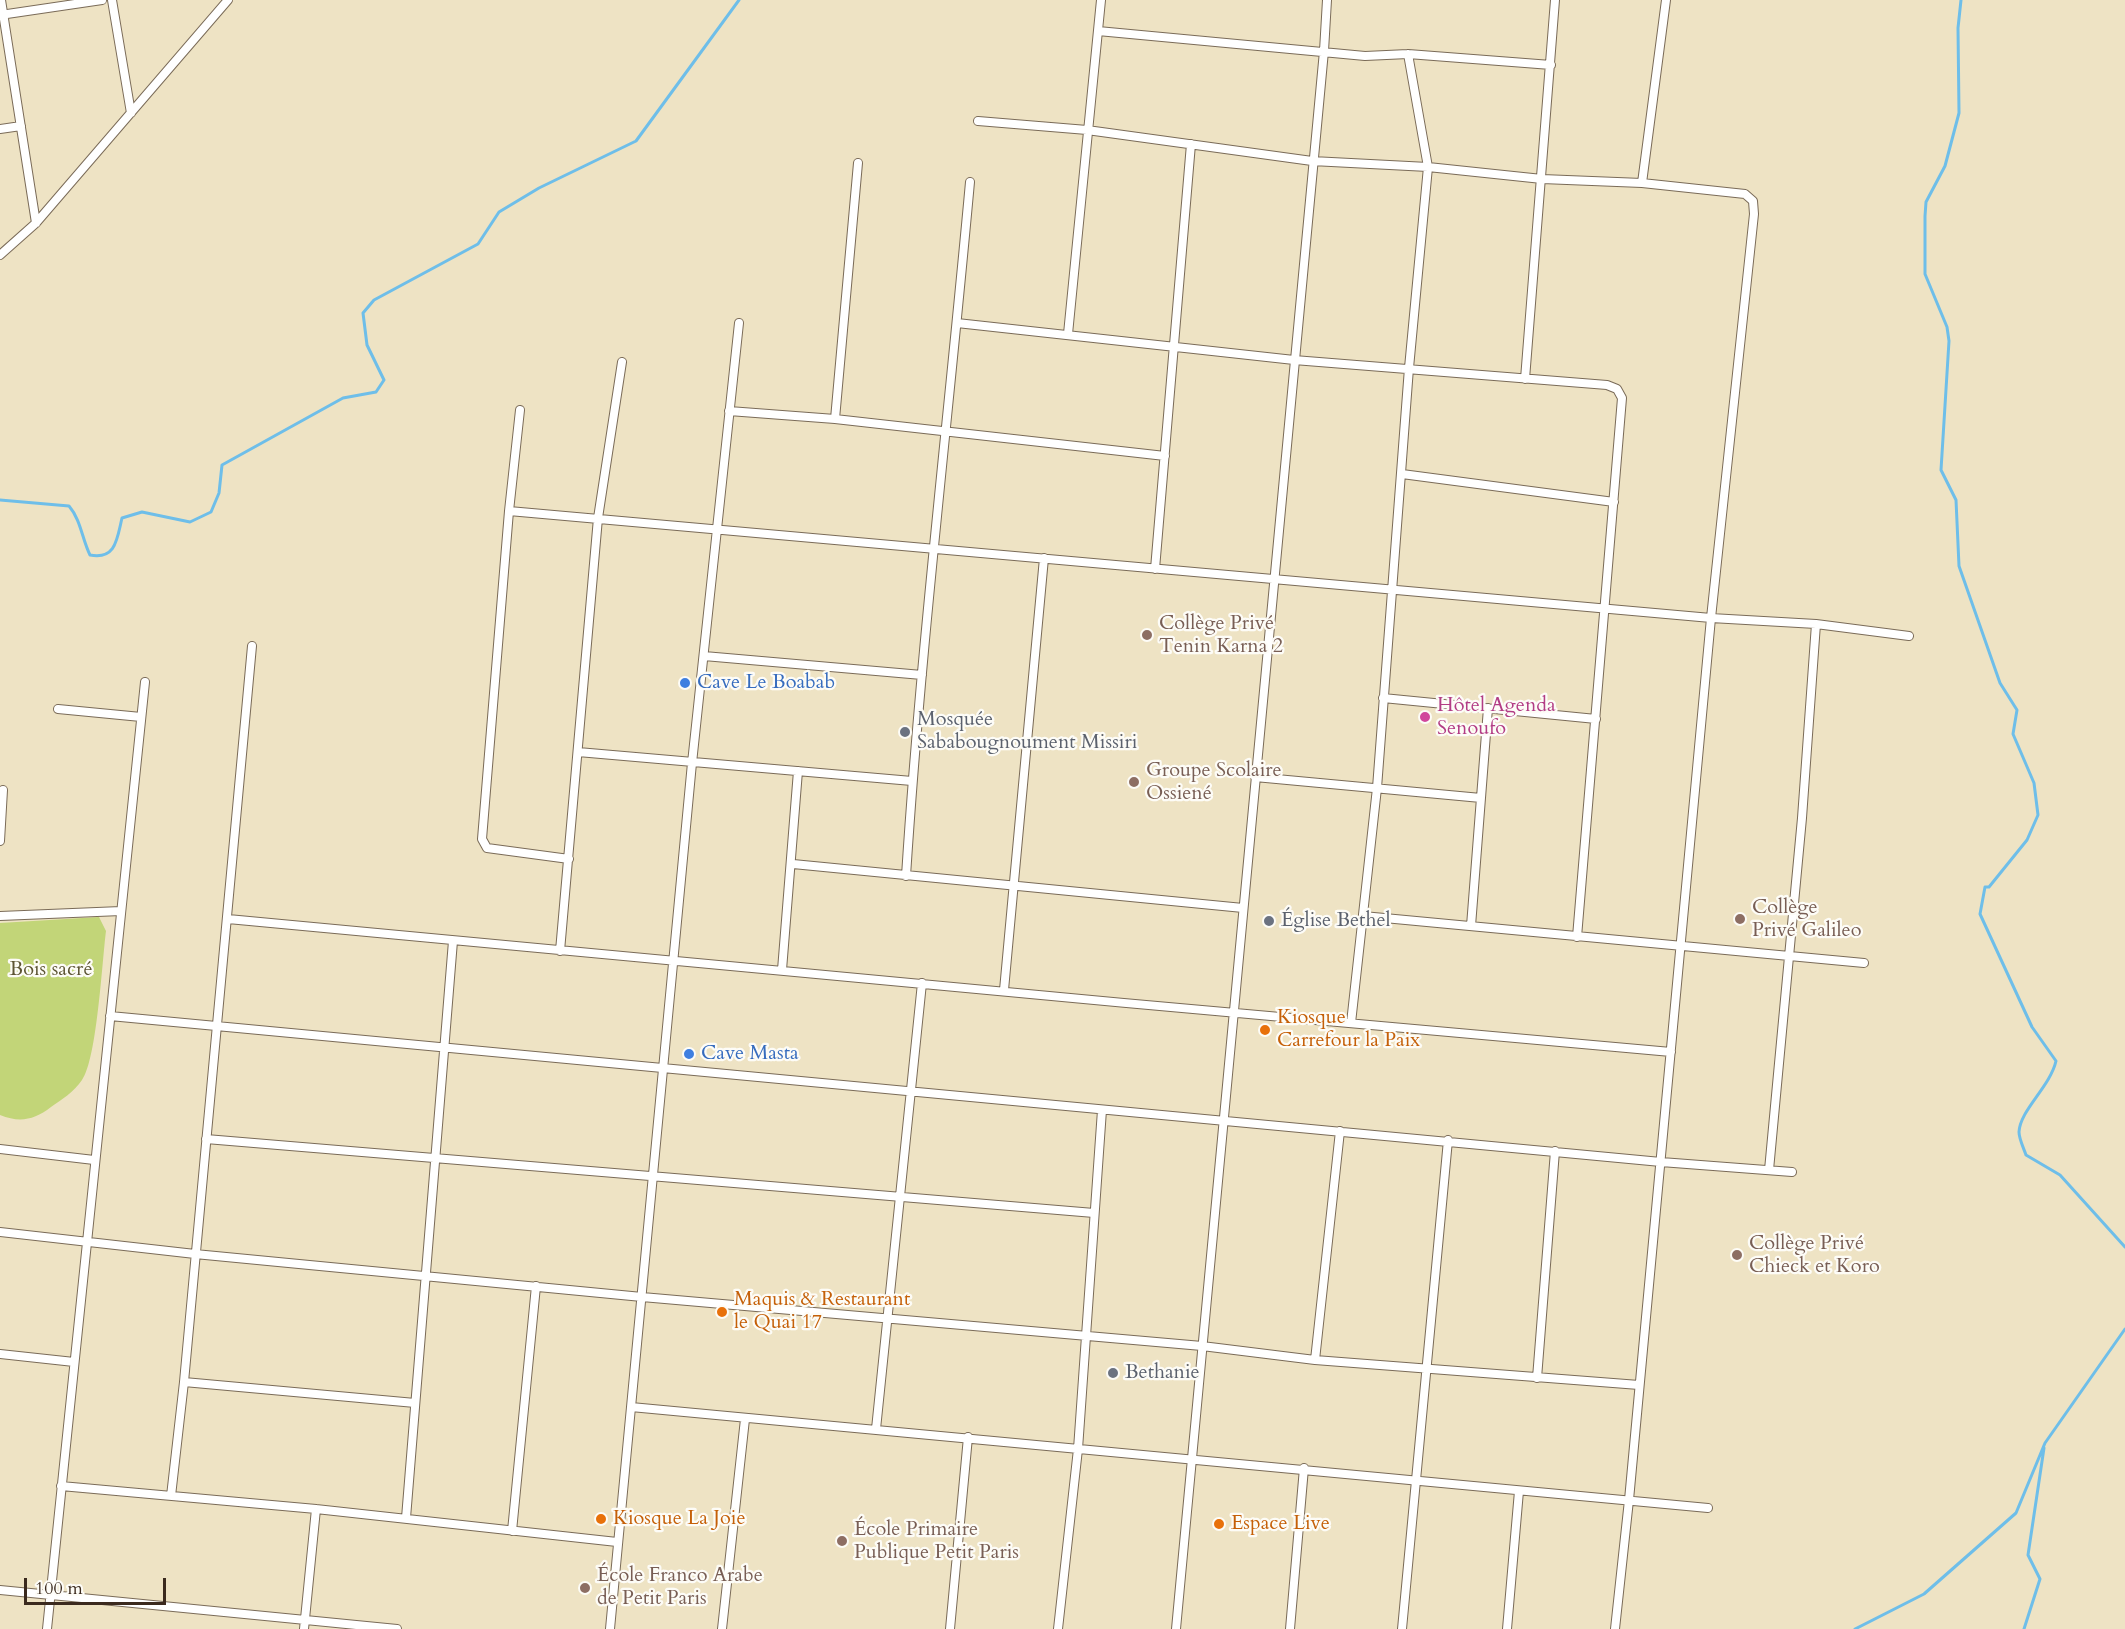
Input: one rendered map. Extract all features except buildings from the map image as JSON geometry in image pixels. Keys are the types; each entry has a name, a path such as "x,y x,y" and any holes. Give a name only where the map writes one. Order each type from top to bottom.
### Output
{"street":[{"path":"1,0 36,224"},
{"path":"2,15 102,0"},
{"path":"112,0 130,114"},
{"path":"1,254 36,224 228,0"},
{"path":"1068,334 1101,0"},
{"path":"1176,1629 1324,51 1326,0"},
{"path":"1525,379 1555,0"},
{"path":"1642,183 1666,0"},
{"path":"1098,31 1365,56 1408,54 1551,65"},
{"path":"1352,1023 1377,789 1409,368 1428,167 1408,54"},
{"path":"978,121 1087,130 1312,161 1428,167 1542,179 1642,183 1745,194 1753,201 1754,214 1711,618 1640,1385 1615,1629"},
{"path":"0,129 21,126"},
{"path":"1155,569 1191,144"},
{"path":"835,419 858,163"},
{"path":"906,876 933,546 947,434 970,182"},
{"path":"610,1629 654,1177 672,961 739,323"},
{"path":"957,323 1294,360 1607,385 1617,389 1622,399 1577,937"},
{"path":"560,951 598,518 622,362"},
{"path":"520,410 508,511 482,839 487,848 568,859"},
{"path":"729,411 835,419 947,434 1165,456"},
{"path":"1402,474 1614,502"},
{"path":"508,511 933,546 1155,569 1711,618 1815,624 1909,636"},
{"path":"1005,990 1044,558"},
{"path":"1769,1170 1802,818 1815,624"},
{"path":"171,1496 218,1027 252,646"},
{"path":"704,656 922,675"},
{"path":"47,1629 85,1241 145,682"},
{"path":"1383,698 1596,719"},
{"path":"1471,926 1488,708"},
{"path":"58,709 141,717"},
{"path":"578,752 912,781"},
{"path":"782,970 793,864 798,771"},
{"path":"1255,777 1481,798"},
{"path":"0,842 3,790"},
{"path":"793,864 1242,908"},
{"path":"0,916 121,911"},
{"path":"1363,916 1864,963"},
{"path":"228,919 1005,990 1233,1014 1671,1052"},
{"path":"406,1518 453,941"},
{"path":"876,1429 922,983"},
{"path":"110,1016 911,1089 1102,1110 1448,1140 1661,1162 1792,1172"},
{"path":"1058,1629 1078,1449 1084,1336 1102,1110"},
{"path":"1315,1360 1340,1131"},
{"path":"206,1138 1094,1213"},
{"path":"1402,1629 1448,1140"},
{"path":"0,1149 94,1160"},
{"path":"1537,1378 1555,1151"},
{"path":"0,1232 195,1254 426,1274 642,1297 1202,1346 1315,1360 1640,1385"},
{"path":"512,1531 536,1286"},
{"path":"0,1354 74,1362"},
{"path":"184,1382 415,1403"},
{"path":"631,1407 1193,1460 1304,1468 1416,1481 1708,1508"},
{"path":"722,1629 745,1419"},
{"path":"950,1629 968,1437"},
{"path":"1290,1629 1304,1468"},
{"path":"61,1486 406,1518 617,1542"},
{"path":"1507,1629 1519,1491"},
{"path":"304,1624 316,1509"},
{"path":"0,1590 304,1624 398,1629"}],"green space":[{"name":"Bois sacré","path":"99,917 106,931 101,986 92,1052 82,1080 67,1095 39,1115 27,1119 14,1119 0,1115 0,923"}],"waterway":[{"path":"0,500 69,506 76,517 90,555 99,556 110,551 114,546 122,518 142,512 190,522 211,512 219,493 222,465 343,398 376,392 384,380 367,345 363,313 374,300 478,244 499,212 539,188 636,141 739,0"},
{"path":"1961,0 1958,28 1959,113 1945,166 1926,202 1925,216 1925,274 1947,327 1949,341 1941,470 1956,500 1959,566 2000,683 2017,710 2013,734 2034,783 2038,815 2027,840 1989,887 1985,887 1980,914 2032,1027 2056,1061 2053,1071 2024,1115 2021,1124 2019,1135 2026,1155 2060,1175 2125,1247"},
{"path":"1855,1629 1924,1594 2016,1513 2045,1443 2125,1329"},
{"path":"2024,1629 2040,1579 2028,1555 2044,1448"}],"place":[{"name":"Collège Privé Tenin Karna 2","path":"1147,635"},
{"name":"Cave Le Boabab","path":"685,683"},
{"name":"Hôtel Agenda Senoufo","path":"1425,717"},
{"name":"Mosquée Sababougnoument Missiri","path":"905,732"},
{"name":"Groupe Scolaire Ossiené","path":"1134,782"},
{"name":"Collège Privé Galileo","path":"1740,919"},
{"name":"Église Bethel","path":"1269,921"},
{"name":"Kiosque Carrefour la Paix","path":"1265,1030"},
{"name":"Cave Masta","path":"689,1054"},
{"name":"Collège Privé Chieck et Koro","path":"1737,1255"},
{"name":"Maquis & Restaurant le Quai 17","path":"722,1312"},
{"name":"Bethanie","path":"1113,1373"},
{"name":"Kiosque La Joie","path":"601,1519"},
{"name":"Espace Live","path":"1219,1524"},
{"name":"École Primaire Publique Petit Paris","path":"842,1541"},
{"name":"École Franco Arabe de Petit Paris","path":"585,1588"}]}
